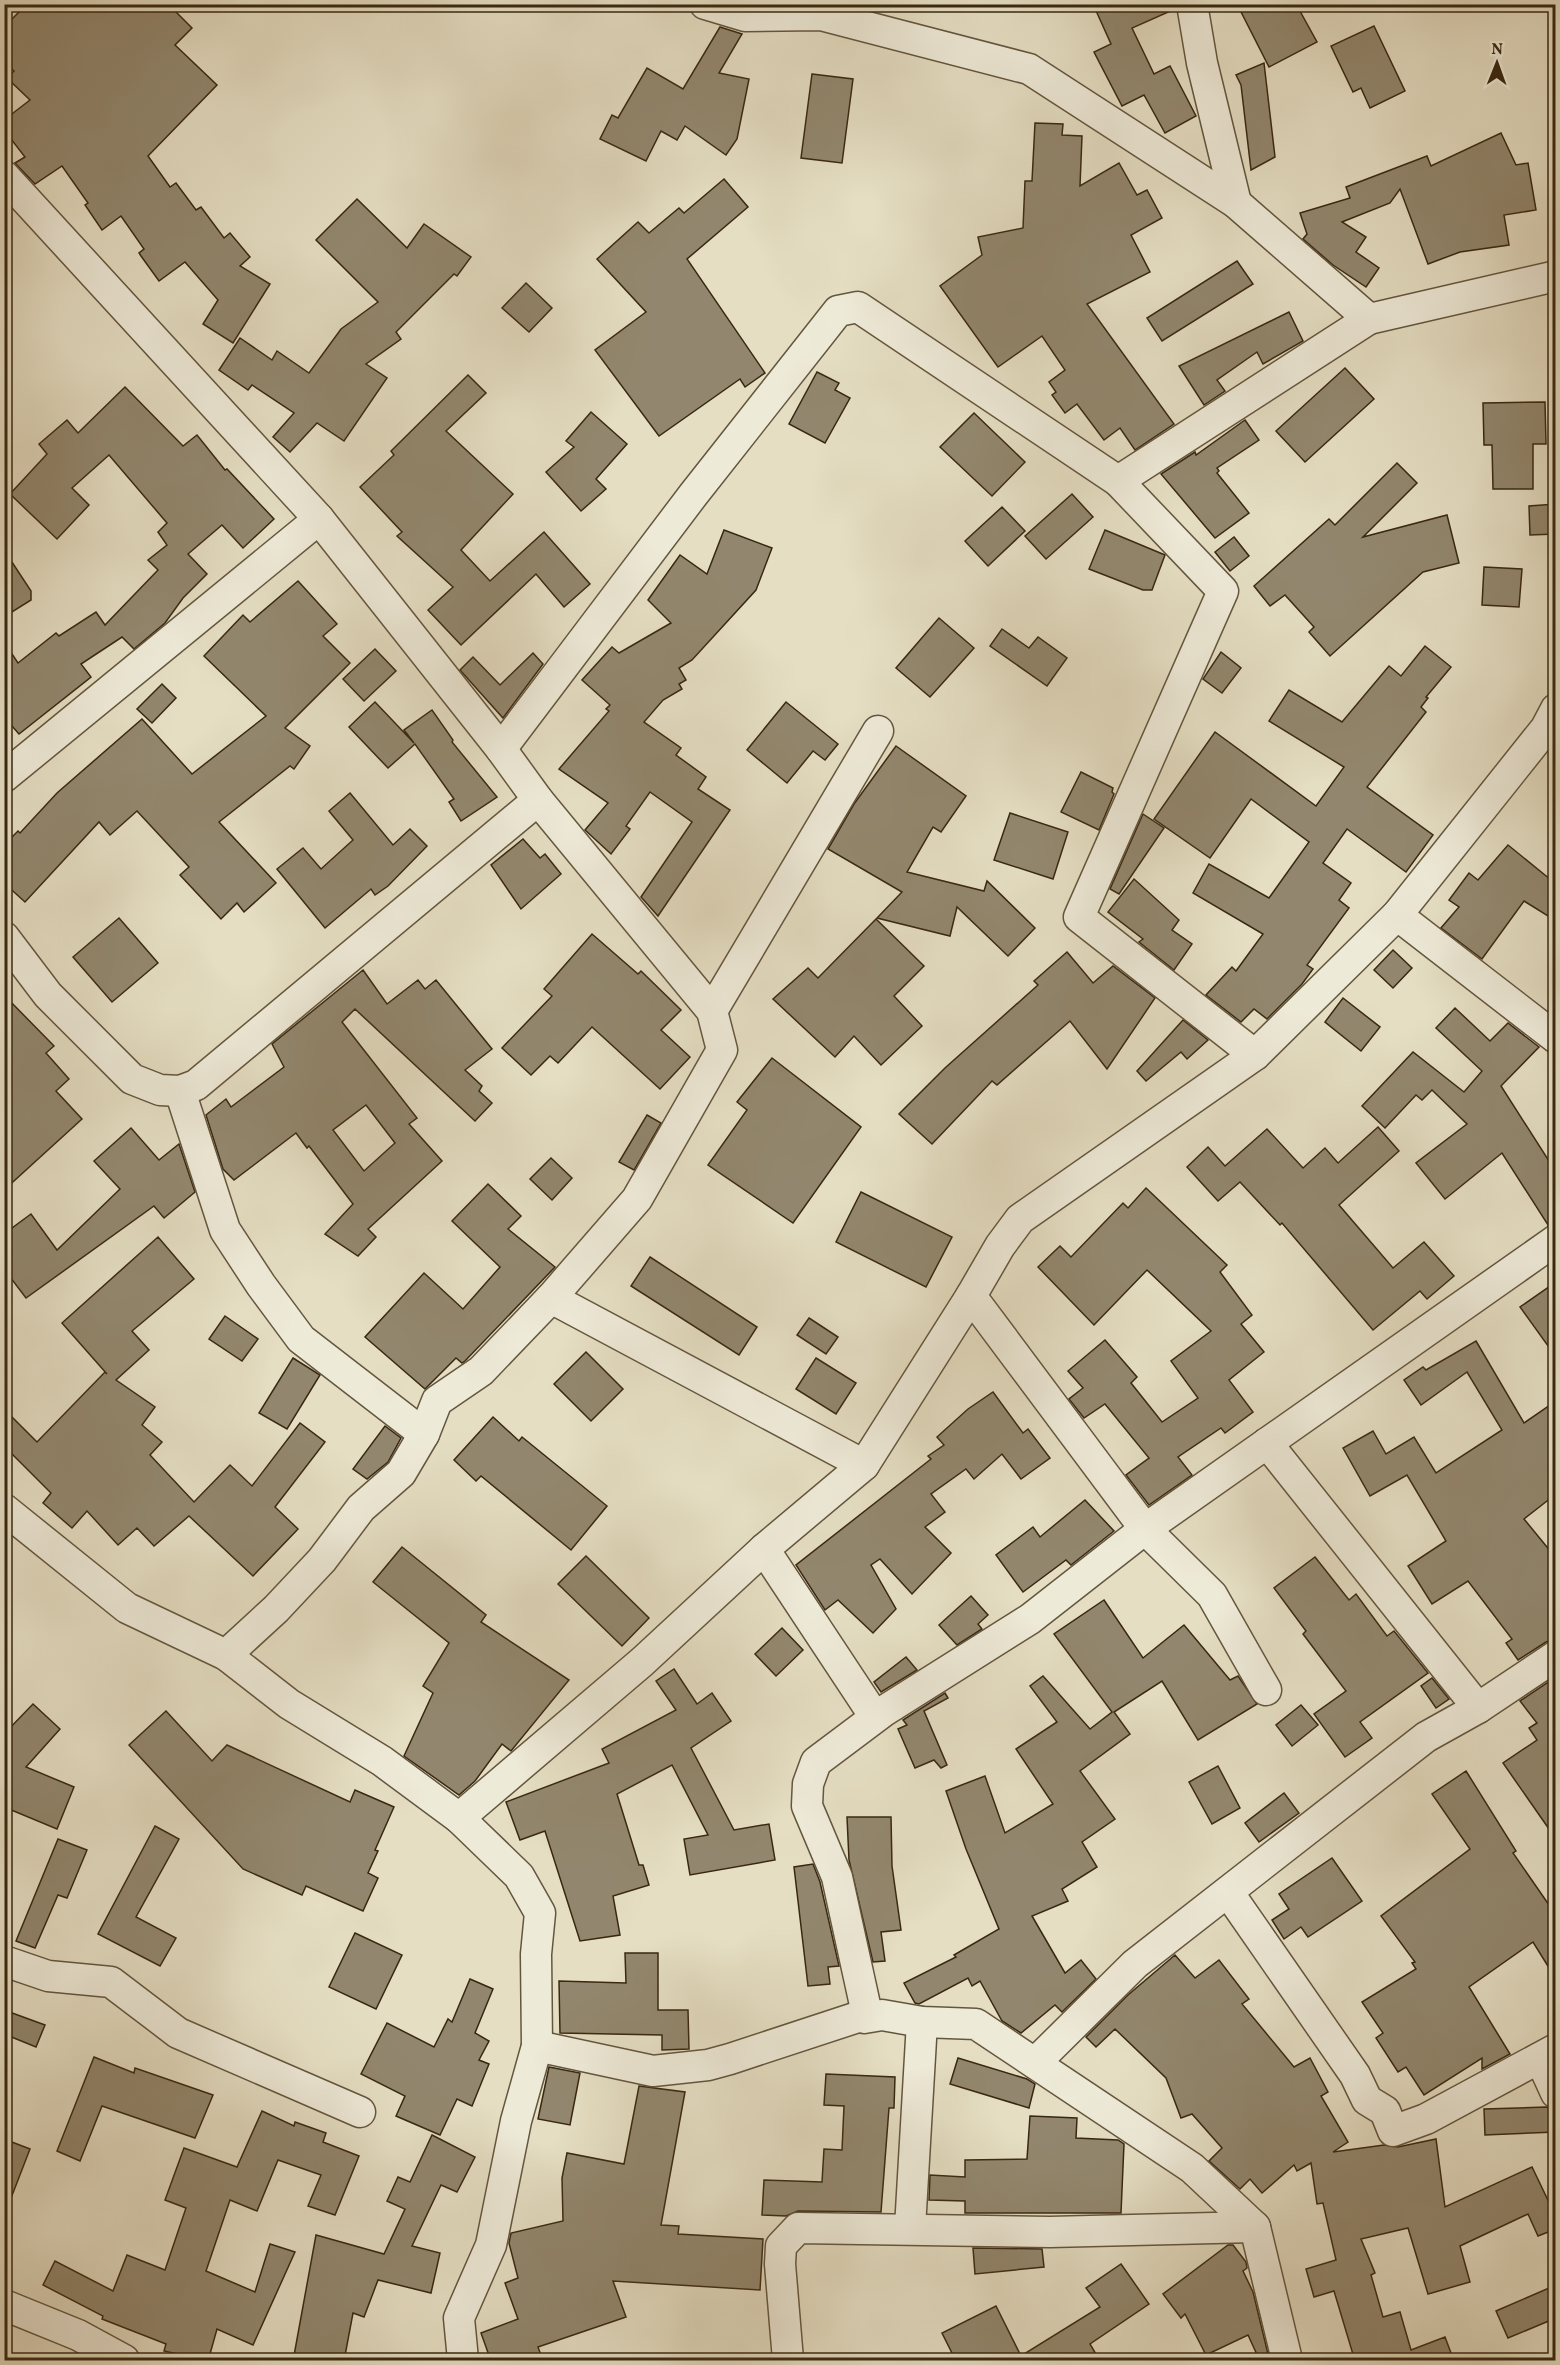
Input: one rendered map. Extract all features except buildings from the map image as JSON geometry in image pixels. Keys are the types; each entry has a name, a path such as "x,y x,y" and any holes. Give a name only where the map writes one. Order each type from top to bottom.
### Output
{"street":[{"path":"705,4 745,16 817,10 1029,69 1236,203 1369,320"},
{"path":"1192,4 1202,63 1236,203"},
{"path":"4,176 319,519 501,749 538,800 712,1011 722,1050 637,1198 551,1298 482,1371 437,1401 424,1434 401,1473 361,1508 322,1560 276,1609 226,1655"},
{"path":"1118,481 1369,320 1556,276"},
{"path":"501,749 693,495 838,311 858,307 1118,481 1223,591 1079,917 1255,1055"},
{"path":"4,777 319,519"},
{"path":"459,1818 642,1662 764,1549 864,1465 1000,1246 1020,1219 1255,1055 1397,915 1552,720"},
{"path":"712,1011 878,731"},
{"path":"4,937 48,994 132,1079 160,1090 180,1091 196,1085 538,800"},
{"path":"1397,915 1556,1038"},
{"path":"180,1091 225,1230 261,1285 301,1339 424,1434"},
{"path":"1287,2361 1255,2227 1192,2168 976,2024 922,2022 882,2015 864,2018 867,2014 837,1877 807,1806 808,1784 816,1762 875,1718 1030,1619 1145,1529 1556,1240"},
{"path":"971,1296 1145,1529 1212,1595 1266,1690"},
{"path":"551,1298 864,1465"},
{"path":"1267,1443 1478,1708"},
{"path":"4,1509 128,1608 226,1655 289,1704 382,1761 459,1818 519,1876 540,1912 536,1954 537,2046 516,2121 492,2245 459,2318 463,2361"},
{"path":"764,1549 875,1718"},
{"path":"1035,2063 1135,1965 1426,1737 1478,1708 1556,1656"},
{"path":"1228,1892 1355,2075 1367,2100 1385,2111 1393,2131 1426,2119 1548,2053 1556,2093"},
{"path":"4,1961 48,1976 111,1982 178,2033 360,2112"},
{"path":"537,2046 652,2071 730,2060 867,2014"},
{"path":"910,2228 922,2022"},
{"path":"789,2361 780,2264 781,2246 798,2228 1050,2232 1255,2227"},
{"path":"4,2305 78,2335 124,2361"}]}
